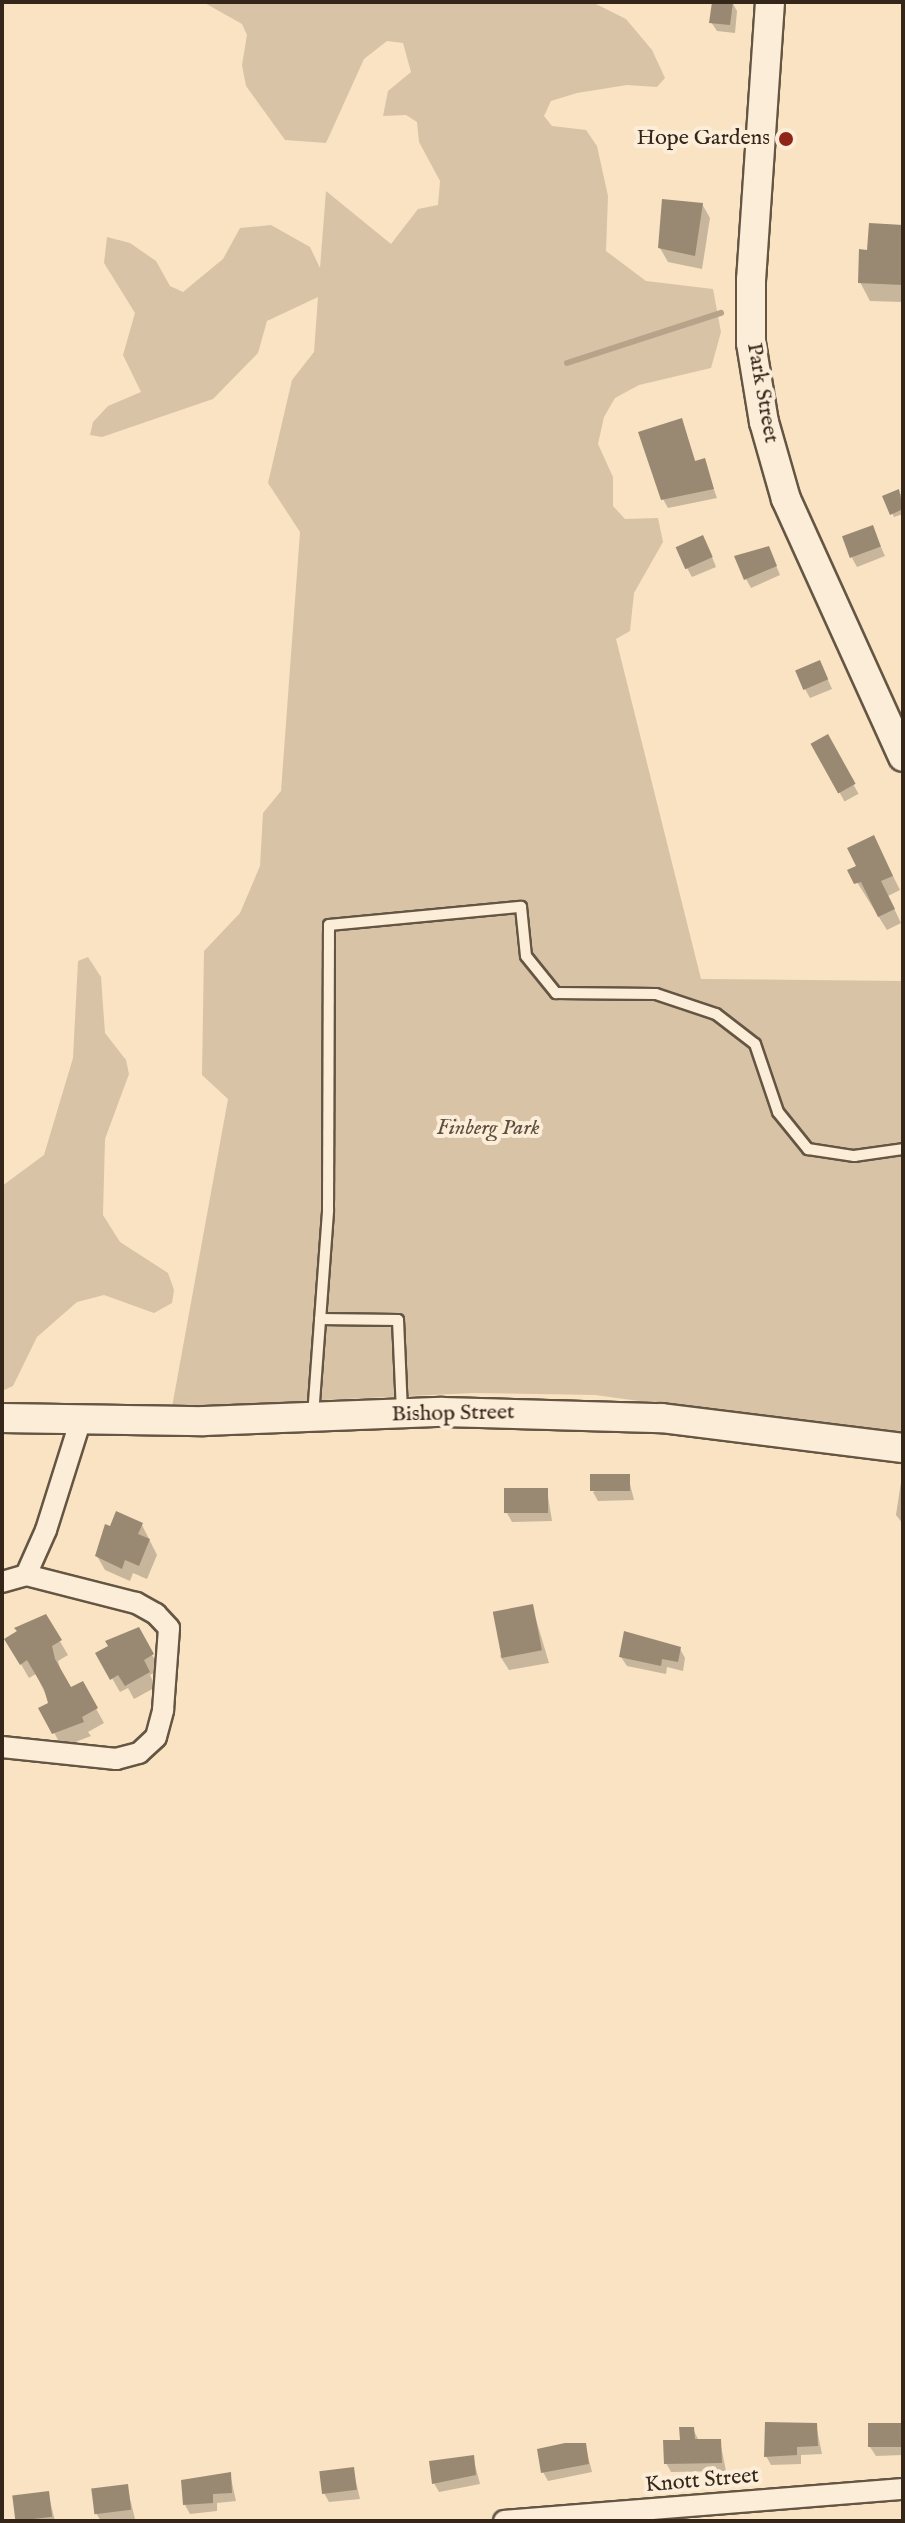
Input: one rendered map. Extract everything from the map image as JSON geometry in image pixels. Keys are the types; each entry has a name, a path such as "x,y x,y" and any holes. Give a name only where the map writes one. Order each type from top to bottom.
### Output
{"street":[{"name":"Park Street","path":"770,2 751,280 751,343 764,422 786,499 903,757"},
{"name":"Bishop Street","path":"2,1418 80,1422 402,1414 662,1418 903,1448"},
{"path":"26,1575 46,1530 80,1422"},
{"path":"2,1582 26,1575 136,1603 156,1614 169,1628 163,1710 156,1737 139,1753 116,1759 2,1747"},
{"name":"Knott Street","path":"504,2521 903,2489"}],"lane":[{"path":"313,1418 331,1115 329,925 521,907 526,956 556,993 656,994 716,1014 755,1044 778,1112 808,1149 854,1156 903,1149"},
{"path":"320,1319 398,1320 402,1414"}],"green space":[{"name":"Finberg Park","path":"203,2 592,2 626,19 652,50 665,78 657,87 627,85 577,93 551,101 544,116 552,126 586,130 597,146 608,196 606,251 646,281 713,289 721,332 711,368 639,385 615,398 604,417 598,444 613,477 613,506 625,519 658,518 663,542 634,593 630,631 616,639 701,979 903,981 903,1437 595,1395 473,1393 172,1407 228,1099 202,1075 204,951 240,913 260,866 263,813 281,791 300,532 268,483 292,380 314,352 318,297 267,321 258,353 213,399 102,437 90,435 93,422 108,406 141,392 123,355 135,313 104,263 107,237 130,243 156,261 170,286 183,292 223,259 240,228 271,225 310,247 320,268 326,191 391,244 418,209 438,205 440,181 419,142 417,122 406,115 383,116 388,91 411,72 403,43 387,41 364,59 326,143 285,140 246,86 242,65 247,35 242,24"},
{"path":"88,957 101,977 105,1033 126,1060 129,1074 105,1139 103,1215 120,1242 168,1273 174,1290 172,1303 154,1313 104,1295 77,1302 37,1337 13,1386 2,1391 2,1186 44,1155 73,1058 78,961"}],"building":[{"path":"712,2 733,2 730,25 709,23"},
{"path":"662,199 703,203 695,256 658,248"},
{"path":"869,223 903,225 903,285 858,283 859,249 867,250"},
{"path":"682,418 695,461 705,458 714,489 661,500 638,432"},
{"path":"899,489 903,509 890,515 882,496"},
{"path":"873,525 881,547 850,558 842,536"},
{"path":"703,535 713,557 685,569 676,547"},
{"path":"769,546 777,566 744,580 734,556"},
{"path":"820,660 828,679 803,690 795,671"},
{"path":"828,734 856,784 838,794 811,744"},
{"path":"874,835 893,876 881,881 895,909 878,917 861,882 854,884 847,870 856,866 847,848"},
{"path":"590,1474 630,1474 630,1491 590,1491"},
{"path":"504,1488 548,1488 548,1513 504,1513"},
{"path":"116,1511 143,1523 138,1534 150,1539 139,1566 125,1560 122,1569 95,1556 105,1524 110,1526"},
{"path":"533,1604 542,1650 502,1658 493,1612"},
{"path":"46,1614 62,1640 52,1646 55,1659 71,1687 83,1681 98,1708 82,1717 84,1722 52,1734 38,1708 48,1703 44,1689 27,1660 20,1665 4,1639 17,1631 14,1628"},
{"path":"139,1627 154,1654 144,1660 150,1672 125,1686 118,1675 110,1680 95,1653 108,1646 105,1641"},
{"path":"624,1631 681,1647 678,1662 662,1659 661,1666 619,1657"},
{"path":"765,2422 817,2423 818,2446 797,2447 797,2455 764,2457"},
{"path":"868,2423 903,2423 903,2447 868,2447"},
{"path":"679,2427 694,2427 695,2439 721,2439 722,2463 664,2464 663,2440 680,2440"},
{"path":"565,2443 586,2443 589,2464 541,2473 537,2449"},
{"path":"474,2455 476,2475 432,2484 429,2461"},
{"path":"354,2467 357,2490 322,2494 319,2471"},
{"path":"231,2472 232,2493 213,2494 213,2503 183,2505 181,2480"},
{"path":"128,2484 131,2510 94,2514 91,2489"},
{"path":"49,2491 52,2517 15,2521 12,2496"}],"waterway":[{"path":"567,363 721,313"}],"place":[{"name":"Hope Gardens","path":"786,139"}]}
